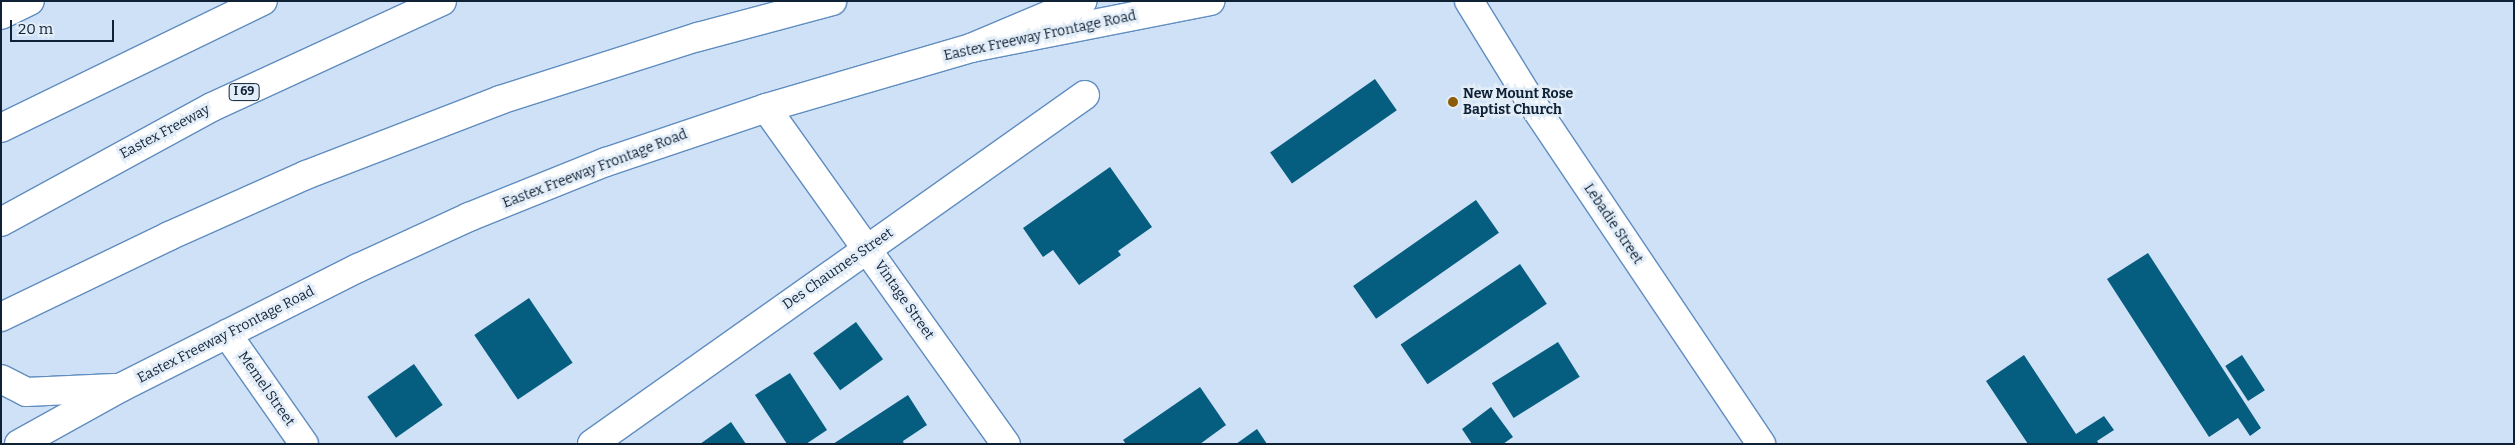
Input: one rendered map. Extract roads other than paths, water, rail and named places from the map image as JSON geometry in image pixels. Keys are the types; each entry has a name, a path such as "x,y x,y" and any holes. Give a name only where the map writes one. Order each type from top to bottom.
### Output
{"main road":[{"path":"1,15 30,1"},
{"path":"1,128 263,1"},
{"name":"Eastex Freeway","path":"1,222 212,107 442,1"},
{"path":"1,317 306,175 500,100 698,37 832,1"},
{"path":"972,48 1082,1"},
{"name":"Eastex Freeway Frontage Road","path":"19,444 48,433 122,388 358,268 469,217 606,162 766,108 972,48 1210,1"},
{"name":"Lebadie Street","path":"1469,1 1528,97 1762,444"},
{"name":"Des Chaumes Street","path":"592,444 1085,96"},
{"name":"Vintage Street","path":"766,108 868,248 1006,444"},
{"name":"Memel Street","path":"227,334 304,444"},
{"path":"1,380 26,392 122,388"}],"place":[{"name":"New Mount Rose Baptist Church","path":"1453,102"}]}
